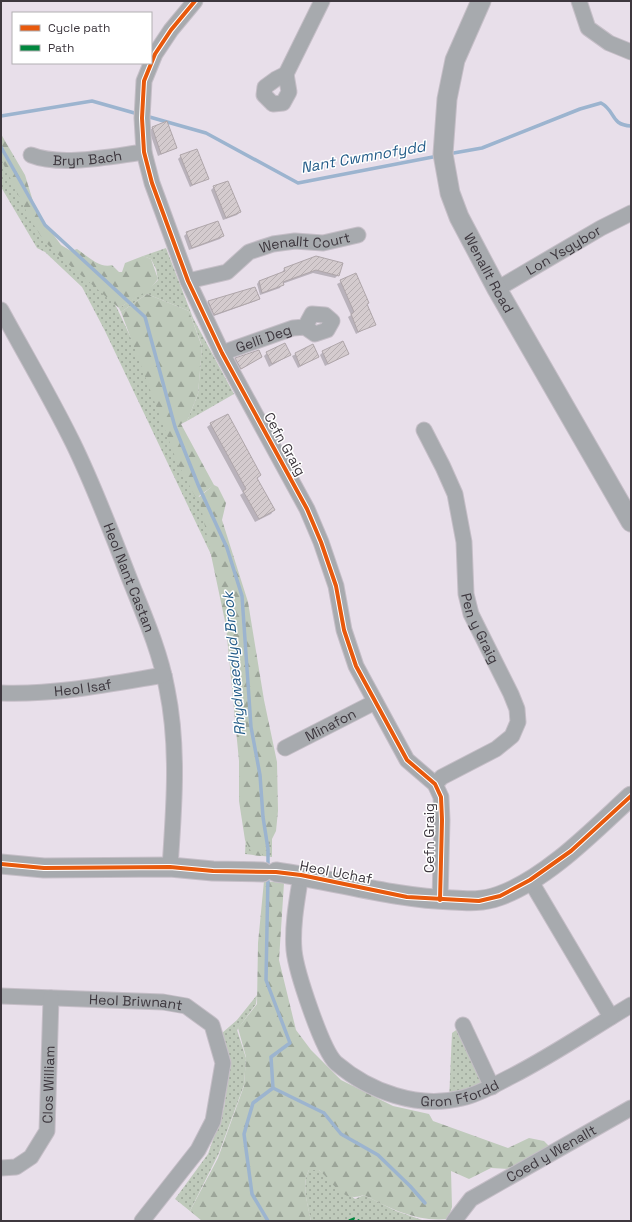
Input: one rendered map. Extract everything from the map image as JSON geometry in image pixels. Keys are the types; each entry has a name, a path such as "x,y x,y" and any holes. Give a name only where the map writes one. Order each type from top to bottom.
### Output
{"street":[{"name":"Cefn Graig","path":"152,61 155,54 171,30 196,1"},
{"path":"286,74 322,1"},
{"name":"Wenallt Road","path":"481,1 455,60 447,99 443,154 450,193 459,217 497,289 631,522"},
{"path":"579,1 588,28 609,43 631,52"},
{"name":"Cefn Graig","path":"151,64 144,81 142,118 144,152 152,183 188,281 222,353 307,509 322,542 336,586 344,630 356,666 407,760 435,784 441,797 442,820 440,900"},
{"name":"Bryn Bach","path":"31,155 39,158 71,160 98,159 144,152"},
{"name":"Lon Ysgybor","path":"497,289 601,228 631,213"},
{"name":"Wenallt Court","path":"188,281 227,272 250,252 273,244 294,241 323,243 358,236"},
{"name":"Heol Nant Castan","path":"1,310 73,444 94,489 150,630 164,675 170,706 174,750 174,796 170,867"},
{"name":"Gelli Deg","path":"222,353 292,328 305,327"},
{"name":"Pen y Graig","path":"424,430 455,494 464,542 466,594 470,614 511,694 517,709 518,722 512,736 496,749 442,776 435,784"},
{"name":"Heol Isaf","path":"1,693 20,694 77,690 164,675"},
{"name":"Minafon","path":"285,748 375,702"},
{"name":"Heol Uchaf","path":"1,864 44,868 170,867 213,871 269,872 301,875 406,897 479,901 500,896 530,880 571,852 631,796"},
{"name":"Gron Ffordd","path":"301,875 295,915 294,951 300,978 318,1030 335,1062 366,1083 404,1099 426,1102 448,1101 474,1095 534,1064 631,1005"},
{"path":"530,880 611,1017"},
{"name":"Heol Briwnant","path":"1,996 163,1002 186,1006 212,1025 223,1063 213,1121 198,1150 142,1221"},
{"name":"Clos William","path":"1,1168 16,1167 31,1157 47,1130 51,998"},
{"path":"463,1025 492,1087"},
{"name":"Coed y Wenallt","path":"454,1221 471,1199 631,1108"}],"green space":[{"path":"1,134 25,175 36,211 61,245 71,251 77,249 89,258 103,265 112,265 119,272 122,272 125,263 143,256 151,259 158,279 150,289 119,308 44,241 30,219 1,159"},
{"path":"1,137 37,221 115,304 140,357 199,497 214,485 205,509 272,810 272,857 245,854 248,798 230,631 216,565 105,331 82,287 45,252 37,248 1,187"},
{"path":"166,248 193,318 234,394 187,421 198,394 202,346 189,311 147,294 121,312 119,308 150,288 158,280 156,269 151,259 143,256"},
{"path":"147,294 189,311 202,347 198,394 187,421 181,424 214,485 218,487 226,503 222,520 248,602 264,700 277,762 278,811 276,831 267,849 261,856 253,855 245,840 239,801 239,761 226,626 199,498 213,486 196,498 177,462 121,312"},
{"path":"264,881 284,883 279,960 296,1030 311,1050 341,1080 393,1106 429,1114 433,1121 508,1148 529,1138 544,1141 554,1151 509,1169 491,1168 469,1179 451,1171 452,1207 448,1219 415,1216 394,1210 364,1195 356,1197 344,1194 339,1191 319,1170 309,1170 305,1188 311,1221 202,1221 190,1211 218,1158 244,1086 246,1057 238,1028 257,1004 258,943"},
{"path":"257,995 256,1004 237,1030 246,1058 244,1085 219,1153 190,1211 175,1199 208,1154 224,1108 228,1077 228,1058 222,1033 237,1020"},
{"path":"463,1025 492,1087 449,1101 452,1033"},
{"path":"309,1170 319,1170 355,1199 364,1195 396,1211 425,1221 311,1221 305,1189"}],"building":[{"path":"167,121 177,148 161,154 152,127"},
{"path":"197,149 209,179 192,185 180,155"},
{"path":"228,181 241,212 226,218 213,186"},
{"path":"218,221 224,236 192,248 186,232"},
{"path":"316,256 343,263 339,276 316,270 283,282 284,285 262,293 259,281 285,271 284,268"},
{"path":"356,273 369,303 367,304 376,325 358,332 351,314 354,312 340,280"},
{"path":"255,287 260,299 214,315 208,301"},
{"path":"343,341 349,354 328,364 322,351"},
{"path":"285,343 291,355 272,364 266,352"},
{"path":"313,344 319,357 300,366 295,353"},
{"path":"259,350 262,357 241,369 235,358"},
{"path":"228,414 261,475 257,478 275,510 259,519 243,491 246,489 210,423"}],"waterway":[{"name":"Nant Cwmnofydd","path":"1,116 92,101 138,114"},
{"name":"Nant Cwmnofydd","path":"448,154 482,148 580,109 601,103 606,106 616,120 624,125 631,126"},
{"name":"Nant Cwmnofydd","path":"146,116 206,133 298,183 438,156"},
{"name":"Rhydwaedlyd Brook","path":"1,147 45,225 145,317 175,427 199,487 227,548 242,596 251,727 260,775 263,817 268,849 268,868"},
{"name":"Rhydwaedlyd Brook","path":"268,876 266,980 290,1043 271,1057 273,1088 253,1103 244,1134 252,1194 268,1221"},
{"path":"273,1088 324,1113 341,1134 378,1155 425,1203"}],"marked path":[{"path":"349,1221 354,1219 359,1221"}],"cycle path":[{"path":"152,61 155,54 171,30 195,1"},
{"path":"151,64 144,81 142,118 144,152 152,183 188,281 222,353 307,509 321,542 336,586 344,630 356,666 407,760 435,784 441,797 442,820 440,900"},
{"path":"1,864 44,868 170,867 213,871 276,872 301,875 407,897 479,901 500,896 530,880 571,851 631,796"}]}
